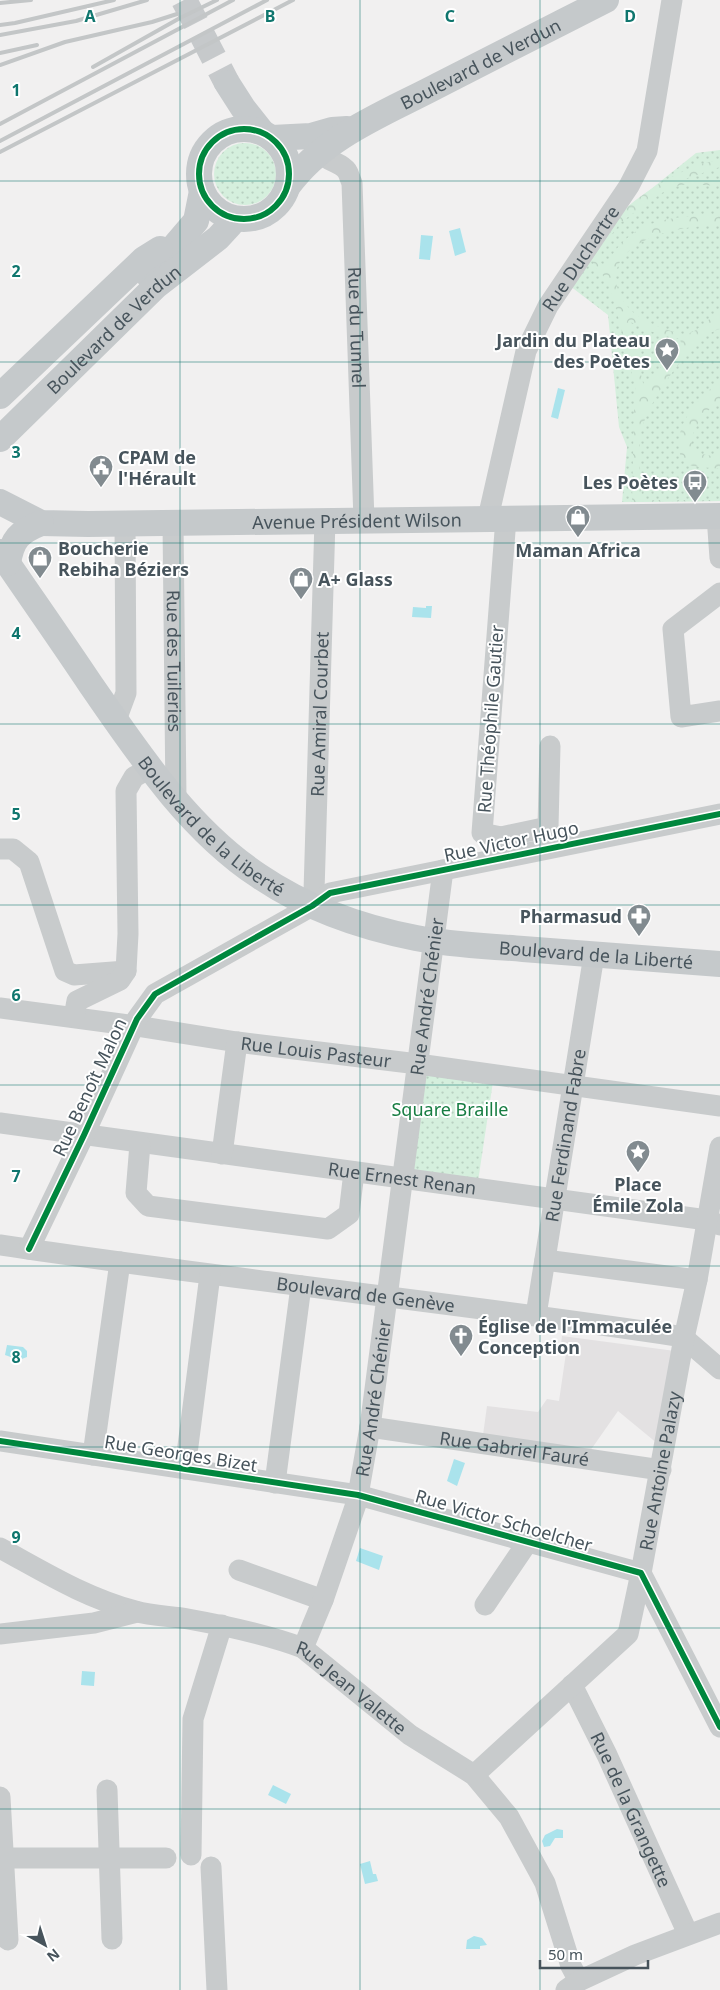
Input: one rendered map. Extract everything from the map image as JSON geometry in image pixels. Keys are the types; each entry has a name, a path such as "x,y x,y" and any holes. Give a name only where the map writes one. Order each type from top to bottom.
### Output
{"main road":[{"name":"Boulevard de Verdun","path":"288,186 300,170 321,151 355,129 606,0"},
{"path":"225,133 230,110 227,83 243,108 284,152 289,168 288,186 282,199 272,210 258,217 237,222 219,211 207,200 202,191 200,167 204,154 213,141 225,133 237,129 250,129 267,135"},
{"name":"Boulevard de Verdun","path":"267,135 295,138 332,130 355,129"},
{"name":"Boulevard de Verdun","path":"0,418 145,280 196,221 202,191"},
{"name":"Boulevard de Verdun","path":"145,280 180,256 237,222"},
{"name":"Boulevard de Verdun","path":"0,439 156,286 237,222"},
{"name":"Boulevard de Verdun","path":"0,396 144,259 186,233"},
{"name":"Avenue Président Wilson","path":"0,502 41,523 125,524 718,516"},
{"name":"Boulevard de la Liberté","path":"41,523 27,529 16,537 9,553 4,557 150,768 205,831 240,862 273,886 312,906 365,926 435,942 720,964"}],"street":[{"name":"Rue Duchartre","path":"497,518 526,351 548,306 629,186 647,151 672,0"},
{"name":"Rue du Tunnel","path":"321,151 324,157 339,164 346,170 352,183 364,520"},
{"path":"718,516 720,558"},
{"name":"Rue Théophile Gautier","path":"497,518 482,833 501,837 548,827 550,746"},
{"name":"Rue Amiral Courbet","path":"312,906 314,892 325,520"},
{"name":"Rue des Tuileries","path":"173,523 176,799"},
{"path":"116,720 126,693 125,524"},
{"path":"720,593 673,629 681,717 720,711"},
{"path":"74,1017 77,1001 120,980 126,971 128,934 126,791 134,777 150,768"},
{"name":"Rue Victor Hugo","path":"312,906 330,893 338,891 720,814"},
{"path":"0,849 13,849 29,862 65,971 74,975 126,971"},
{"name":"Rue André Chénier","path":"303,1648 323,1600 358,1495 370,1427 444,870"},
{"name":"Rue Benoît Malon","path":"29,1249 136,1026 137,1019 155,994 312,906"},
{"name":"Rue Ferdinand Fabre","path":"536,1315 594,955"},
{"name":"Rue Louis Pasteur","path":"0,1008 74,1017 237,1042 418,1064 720,1106"},
{"path":"222,1154 237,1042"},
{"name":"Rue Ernest Renan","path":"0,1124 556,1198 714,1223"},
{"path":"140,1144 136,1193 148,1206 328,1229 349,1214 354,1172"},
{"name":"Rue Antoine Palazy","path":"474,1775 628,1634 642,1573 661,1470 691,1344 697,1280 714,1223 720,1147"},
{"name":"Boulevard de Genève","path":"0,1245 210,1275 536,1315 720,1349"},
{"path":"545,1260 697,1280"},
{"path":"93,1455 120,1262"},
{"path":"185,1469 210,1275"},
{"path":"275,1483 301,1286"},
{"path":"691,1344 720,1369"},
{"name":"Rue Gabriel Fauré","path":"370,1427 661,1470"},
{"name":"Rue Georges Bizet","path":"0,1441 358,1495"},
{"name":"Rue Victor Schoelcher","path":"358,1495 527,1543 642,1573"},
{"path":"486,1605 527,1543"},
{"name":"Rue Jean Valette","path":"0,1548 79,1592 138,1612 222,1625 303,1648 410,1735 474,1775 509,1817 545,1883 571,1966 572,1985"},
{"path":"239,1570 323,1600"},
{"path":"642,1573 720,1727"},
{"path":"0,1634 94,1623 138,1612"},
{"path":"191,1855 193,1719 222,1625"},
{"name":"Rue de la Grangette","path":"572,1685 607,1755 688,1934"},
{"path":"108,1790 112,1939"},
{"path":"0,1797 1,1858 8,1940"},
{"path":"1,1858 166,1858"},
{"path":"211,1867 217,1990"},
{"path":"572,1985 688,1934 720,1923"}],"shaded area":[{"path":"562,1336 675,1351 658,1444 618,1411 590,1451 483,1435 487,1406 538,1412 547,1399 559,1401 566,1353 560,1352"}],"green space":[{"path":"239,143 251,143 267,152 274,162 276,174 274,186 267,196 251,205 239,205 228,200 219,191 214,180 214,168 219,157 228,148"},
{"name":"Jardin du Plateau des Poètes","path":"720,150 720,501 622,502 627,447 619,427 608,315 570,286 621,213 696,153"},
{"path":"720,160 720,167 685,179 720,181 720,186 687,184 665,191 620,223 602,248 600,263 606,265 616,250 628,238 640,229 654,223 685,217 720,216 720,226 686,228 666,232 648,239 632,249 620,261 616,276 620,295 635,314 645,321 675,332 682,334 691,333 720,309 720,329 709,334 697,344 660,390 644,422 640,442 640,458 642,500 720,501 632,502 636,390 617,312 607,280 594,266 590,253 608,228 629,205 667,180 708,162","holes":["628,321 653,332 680,339 681,343 644,387"]},
{"path":"720,381 720,399 698,425 693,435 692,443 695,450 704,455 720,456 720,469 689,465 683,460 679,451 681,429 685,419 697,402"},
{"name":"Square Braille","path":"418,1064 494,1075 477,1188 403,1179"}],"water":[{"path":"460,228 466,252 455,256 449,231"},
{"path":"421,235 433,236 430,260 419,259"},
{"path":"558,388 565,390 558,419 551,417"},
{"path":"426,606 432,606 431,618 412,617 413,607 426,608"},
{"path":"7,1345 23,1347 27,1351 27,1357 19,1360 5,1355"},
{"path":"454,1459 465,1463 457,1486 447,1481"},
{"path":"360,1548 383,1556 379,1570 356,1561"},
{"path":"82,1671 95,1672 94,1686 81,1685"},
{"path":"273,1785 291,1794 286,1804 268,1795"},
{"path":"557,1829 563,1830 563,1838 555,1838 550,1846 544,1847 542,1841 545,1835"},
{"path":"370,1861 373,1874 376,1874 378,1881 365,1884 360,1864"},
{"path":"474,1936 482,1938 487,1945 480,1946 480,1949 466,1949 467,1940"}],"tunnel":[{"path":"184,0 227,83"}],"railway":[{"path":"0,3 31,0"},
{"path":"0,25 114,0"},
{"path":"0,35 76,21 147,0"},
{"path":"93,67 180,18 217,0"},
{"path":"0,124 233,0"},
{"path":"0,141 267,0"},
{"path":"0,152 293,0"},
{"path":"0,65 65,42 152,22 177,14"},
{"path":"0,53 37,45"}],"cycle path":[{"path":"244,129 261,133 276,142 285,157 289,174 285,191 276,206 261,215 244,219 227,215 212,206 203,191 199,174 203,157 212,142 227,133 244,129"},
{"path":"29,1249 137,1019 155,994 312,906 330,893 720,814"},
{"path":"0,1441 358,1495 641,1573 720,1727"}],"place":[{"name":"Jardin du Plateau des Poètes","path":"667,371"},
{"name":"CPAM de l'Hérault","path":"101,488"},
{"name":"Les Poètes","path":"695,503"},
{"name":"Maman Africa","path":"578,538"},
{"name":"Boucherie Rebiha Béziers","path":"40,579"},
{"name":"A+ Glass","path":"301,600"},
{"name":"Pharmasud","path":"639,937"},
{"name":"Place Émile Zola","path":"638,1173"},
{"name":"Église de l'Immaculée Conception","path":"461,1357"}]}
